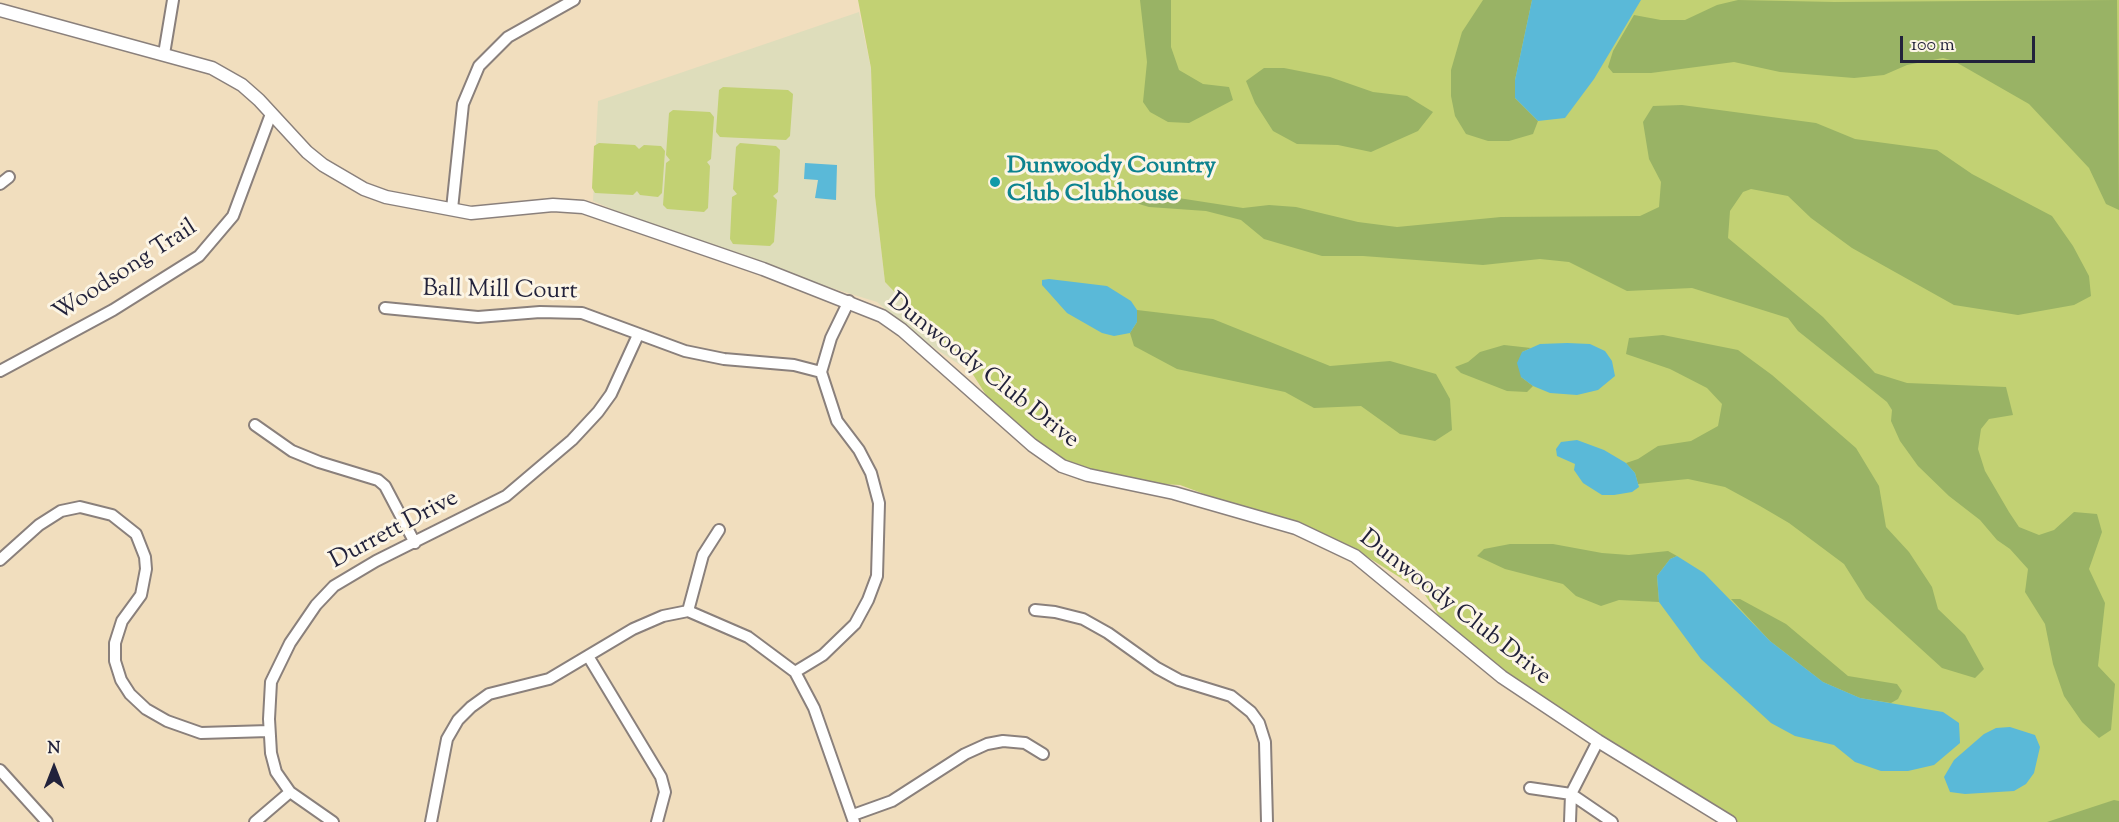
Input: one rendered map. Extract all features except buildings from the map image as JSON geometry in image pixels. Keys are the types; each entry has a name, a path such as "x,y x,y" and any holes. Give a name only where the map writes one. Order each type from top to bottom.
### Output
{"street":[{"path":"164,54 173,0"},
{"path":"452,209 463,104 479,66 508,37 574,0"},
{"name":"Dunwoody Club Drive","path":"0,10 164,54 227,76 242,86 272,114 314,159 340,176 386,196 480,213 553,205 583,207 849,301 882,316 902,330 1032,445 1062,466 1088,475 1174,493 1296,528 1355,556 1495,671 1598,741 1730,822"},
{"name":"Woodsong Trail","path":"0,371 113,310 199,256 233,216 272,114"},
{"path":"795,672 823,655 855,624 868,600 876,576 879,503 871,473 859,450 837,421 821,372 831,338 849,301"},
{"name":"Ball Mill Court","path":"385,308 478,317 540,312 582,313 638,335 698,354 777,363 821,372"},
{"name":"Durrett Drive","path":"333,822 290,792 276,772 269,731 272,682 279,662 316,605 334,586 506,496 572,440 611,394 638,335"},
{"path":"255,425 292,450 319,462 378,480 385,486 415,543"},
{"path":"0,560 39,525 61,511 80,507 112,515 136,534 142,546 146,569 141,595 122,621 115,643 118,670 130,694 146,710 167,721 201,733 269,731"},
{"path":"688,610 703,555 719,530"},
{"path":"431,822 447,739 458,720 489,694 549,679 643,625 663,616 688,610 748,638 795,672 814,708 854,819 892,801 965,754 987,744 1003,741 1025,743 1042,754"},
{"path":"1035,610 1083,619 1108,633 1157,668 1179,680 1231,696 1251,712 1259,723 1265,742 1267,822"},
{"path":"588,656 661,777 665,792 657,822"},
{"path":"1570,822 1571,794 1598,741"},
{"path":"0,770 8,776 47,822"},
{"path":"1530,788 1571,794 1612,822"},
{"path":"255,822 290,792"}],"shaded area":[{"path":"859,12 871,68 875,196 885,282 972,373 918,337 877,302 705,249 593,201 598,101"}],"green space":[{"path":"858,0 2119,0 2119,822 1734,822 1613,752 1554,704 1458,645 1423,592 1358,551 1180,485 1079,480 1002,420 972,373 885,282 875,196 871,68"},
{"path":"1140,0 1171,0 1171,47 1179,70 1203,84 1229,87 1233,100 1189,123 1168,122 1150,112 1143,102 1147,62"},
{"path":"1483,0 1532,0 1515,80 1515,98 1538,121 1533,134 1509,141 1488,141 1466,134 1455,116 1451,96 1451,70 1462,32"},
{"path":"1738,0 1835,2 2117,0 2119,210 2106,204 2089,168 2029,104 1954,61 1943,58 1907,65 1884,75 1854,78 1780,72 1734,62 1651,73 1613,73 1608,67 1613,51 1634,15 1661,20 1685,20 1717,5"},
{"path":"1264,68 1284,68 1330,77 1373,92 1407,96 1433,112 1418,131 1371,152 1338,145 1297,144 1273,131 1255,103 1246,81"},
{"path":"723,87 788,90 793,94 790,136 786,140 720,137 716,132 719,90"},
{"path":"1682,105 1816,123 1855,139 1937,150 1972,174 2052,216 2073,246 2089,276 2091,296 2074,305 2018,315 1954,305 1852,248 1811,218 1788,196 1751,189 1743,192 1730,211 1728,238 1823,317 1875,373 1907,383 2006,387 2013,415 1989,419 1981,429 1978,449 1985,471 2019,527 2039,535 2054,530 2074,512 2097,514 2102,532 2089,569 2105,603 2098,666 2115,684 2111,730 2099,738 2082,722 2064,696 2053,664 2045,624 2025,592 2028,569 2010,549 1997,540 1980,520 1949,496 1918,466 1900,441 1891,421 1892,410 1887,402 1798,331 1788,318 1692,288 1627,291 1569,262 1540,259 1483,265 1363,256 1322,256 1264,239 1241,220 1206,211 1149,207 1096,191 1101,186 1243,208 1269,205 1296,207 1358,222 1397,227 1501,217 1640,216 1659,207 1661,182 1649,159 1643,122 1653,106"},
{"path":"673,110 710,112 714,117 711,159 707,162 710,166 708,208 704,212 667,209 663,205 666,163 670,160 666,155 669,113"},
{"path":"599,143 635,145 639,149 644,145 661,146 665,151 662,193 658,197 640,195 637,191 633,195 595,193 592,188 594,146"},
{"path":"740,143 776,146 780,150 778,192 773,196 777,200 774,242 770,246 733,244 730,239 732,197 737,194 733,189 736,147"},
{"path":"1137,310 1213,319 1330,366 1390,361 1436,374 1450,399 1452,430 1435,441 1400,434 1361,406 1314,408 1285,392 1177,369 1134,346 1130,333 1137,322"},
{"path":"1663,335 1738,350 1772,375 1856,448 1879,486 1886,527 1909,552 1932,587 1938,609 1965,635 1984,669 1975,678 1942,668 1866,599 1844,564 1789,523 1760,506 1725,487 1688,479 1638,484 1635,473 1626,463 1638,459 1658,446 1691,441 1718,426 1722,404 1707,388 1670,369 1626,354 1629,338"},
{"path":"1504,345 1531,348 1522,352 1521,377 1533,386 1527,392 1507,391 1461,373 1455,367 1468,362 1480,352"},
{"path":"1510,544 1553,544 1602,553 1629,555 1668,551 1677,556 1670,559 1657,576 1659,602 1619,600 1601,606 1576,596 1563,584 1505,569 1477,556 1484,549"},
{"path":"1731,599 1740,599 1786,624 1848,676 1897,684 1902,691 1898,699 1891,703 1860,698 1823,682 1770,641"},
{"path":"2114,800 2119,801 2119,822 2047,822"}],"water":[{"path":"1532,0 1641,0 1594,79 1565,118 1538,121 1515,98 1515,80"},
{"path":"805,163 837,165 836,200 815,198 818,180 804,179"},
{"path":"1042,280 1107,286 1131,301 1137,310 1137,322 1130,333 1114,336 1102,333 1067,313 1042,285"},
{"path":"1540,344 1590,344 1605,351 1612,361 1615,376 1598,390 1577,395 1550,393 1533,386 1521,377 1517,363 1522,352"},
{"path":"1577,440 1604,450 1626,463 1635,473 1639,487 1632,492 1602,495 1583,483 1574,470 1575,464 1557,456 1556,449 1561,442"},
{"path":"1677,556 1704,573 1770,641 1823,682 1860,698 1943,712 1959,723 1960,743 1934,765 1908,771 1881,771 1855,762 1834,745 1795,736 1771,723 1701,659 1659,602 1657,576 1670,559"},
{"path":"2010,727 2035,735 2040,747 2034,773 2026,784 2014,791 1965,794 1950,792 1944,777 1954,760 1984,734 1996,728"}],"place":[{"name":"Dunwoody Country Club Clubhouse","path":"995,182"}]}
